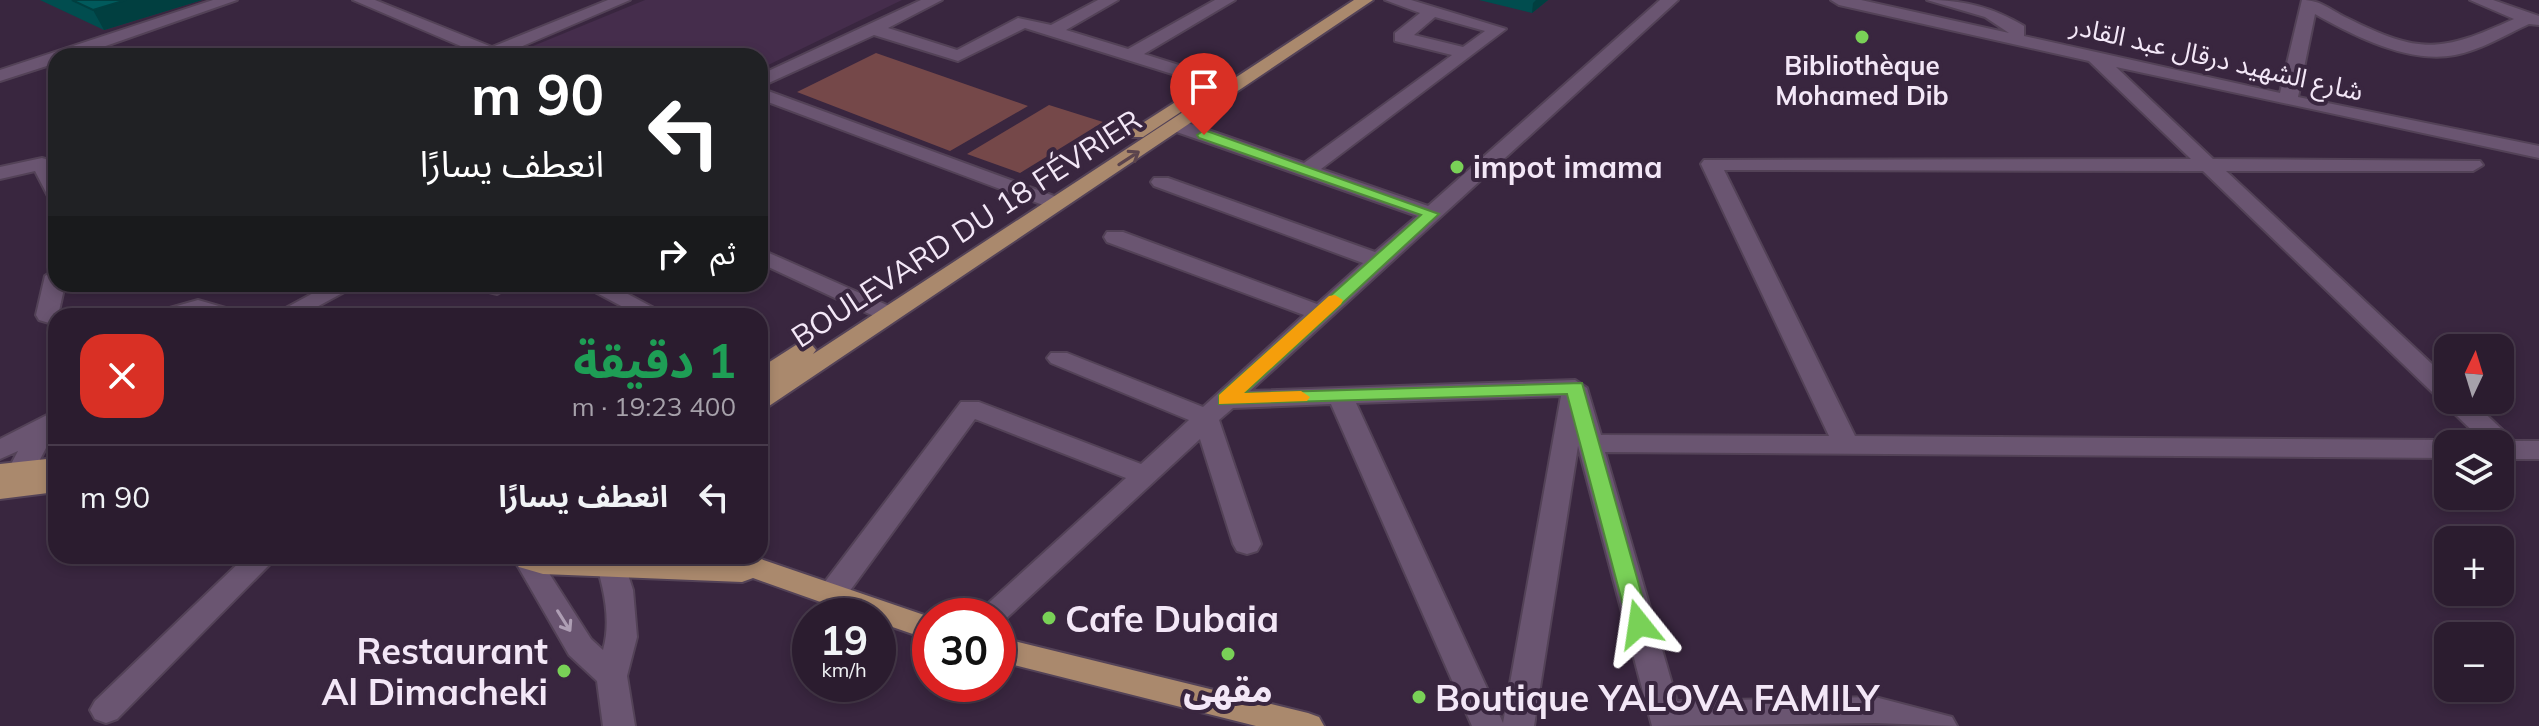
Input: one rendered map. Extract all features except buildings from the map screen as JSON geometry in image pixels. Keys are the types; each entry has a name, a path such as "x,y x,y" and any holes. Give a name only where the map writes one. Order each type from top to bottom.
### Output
{"main road":[{"name":"BOULEVARD DU 18 FÉVRIER","path":"768,374 880,310 1049,200 1214,82 1343,0"},
{"name":"BOULEVARD DU 18 FÉVRIER","path":"1049,200 1178,126 1365,0"},
{"name":"BOULEVARD DU 18 FÉVRIER","path":"768,394 880,310"},
{"path":"9,480 48,469"},
{"path":"9,480 48,482"},
{"path":"644,564 772,574"},
{"path":"744,564 912,623"},
{"path":"1016,653 1308,726"}],"street":[{"path":"85,48 229,0"},
{"path":"361,0 474,48"},
{"path":"508,48 622,0"},
{"path":"768,78 934,0"},
{"path":"1052,31 1110,0"},
{"path":"1130,55 1227,0"},
{"path":"1307,170 1498,29 1393,0"},
{"path":"1012,598 1320,313 1670,0"},
{"name":"شارع الشهيد درقال عبد القادر","path":"1839,0 2288,100 2539,152"},
{"path":"1935,0 1991,13 2018,30 2015,39"},
{"path":"2288,100 2301,50 2309,0 2341,22 2410,47 2444,51 2534,20"},
{"path":"2478,0 2534,20"},
{"path":"1432,11 1401,37 1466,53"},
{"path":"873,29 958,56 1024,22 1214,82"},
{"path":"2095,57 2434,380"},
{"path":"0,76 48,60"},
{"path":"35,64 48,71"},
{"path":"768,96 1049,200"},
{"path":"1178,126 1432,214"},
{"path":"0,173 42,164 48,177"},
{"path":"1846,445 1711,164 2473,165"},
{"path":"1161,182 1379,261"},
{"path":"1115,237 1320,313"},
{"path":"768,259 880,310"},
{"path":"298,308 332,292"},
{"path":"616,292 644,308"},
{"path":"1059,358 1206,418 1247,544"},
{"path":"1226,400 1575,388"},
{"path":"1575,388 1666,720 1875,710 1941,726"},
{"path":"1518,726 1575,388"},
{"path":"1340,396 1488,726"},
{"path":"831,595 970,408 1144,475"},
{"path":"2469,414 2485,430"},
{"path":"0,450 48,423"},
{"path":"9,480 48,425"},
{"path":"1590,443 2434,449"},
{"path":"2514,450 2539,450"},
{"path":"106,710 256,564"},
{"path":"528,564 580,647 612,676"},
{"path":"599,564 618,578 622,637 612,676 619,726"}],"shaded area":[{"path":"645,0 902,0 768,65 768,48 528,48"},
{"path":"876,53 1028,106 950,151 797,92"},
{"path":"1049,105 1103,122 1020,173 967,154"}],"slow traffic":[{"path":"1301,397 1226,400 1335,300"}],"place":[{"name":"Bibliothèque Mohamed Dib","path":"1862,37"},
{"name":"impot imama","path":"1457,167"},
{"name":"Cafe Dubaia","path":"1049,618"},
{"name":"مقهى","path":"1228,654"},
{"name":"Restaurant Al Dimacheki","path":"564,671"},
{"name":"Boutique YALOVA FAMILY","path":"1419,697"}],"route":[{"path":"1204,135 1432,214 1226,400 1575,388 1639,624"}]}
